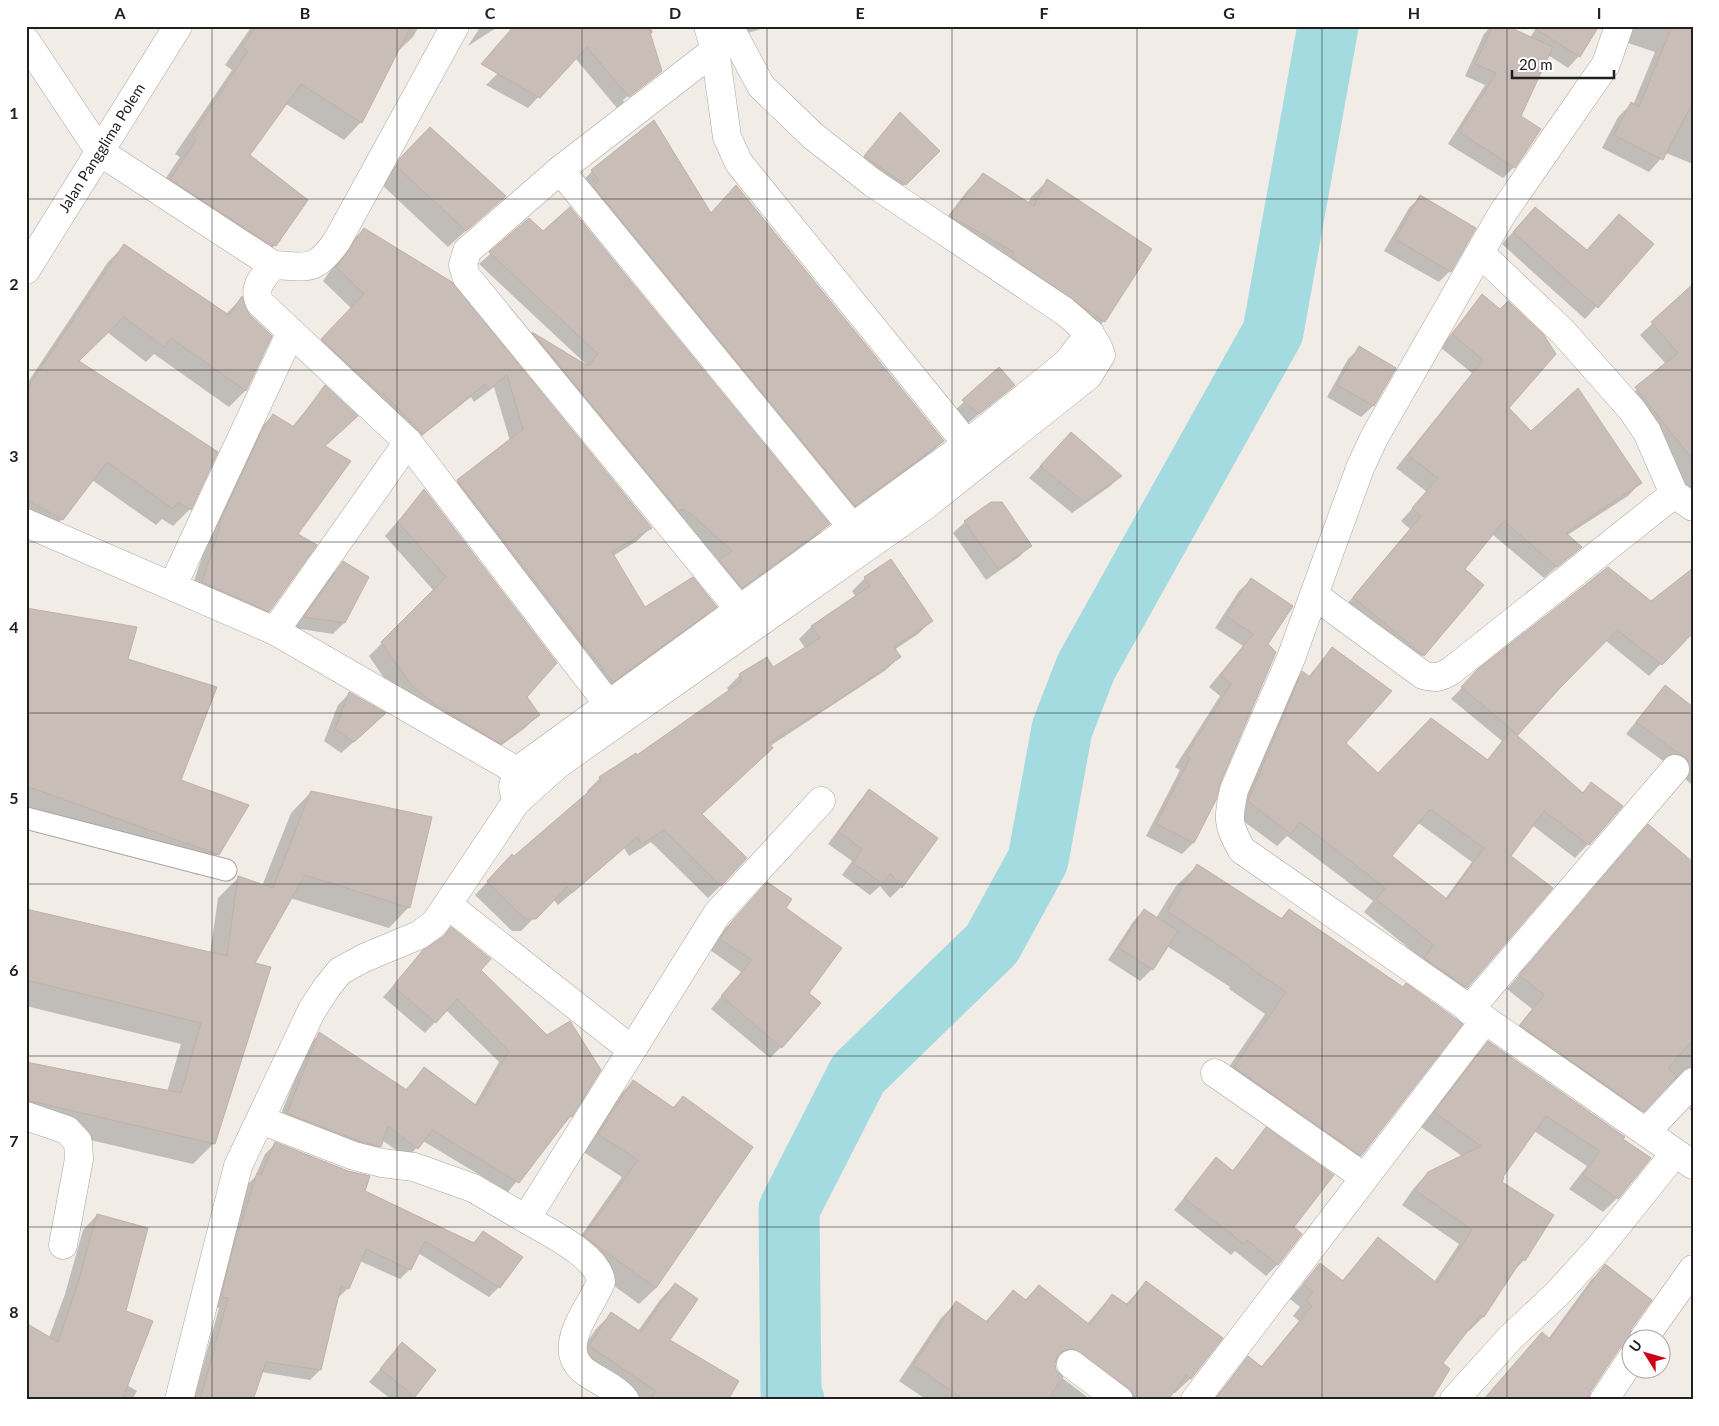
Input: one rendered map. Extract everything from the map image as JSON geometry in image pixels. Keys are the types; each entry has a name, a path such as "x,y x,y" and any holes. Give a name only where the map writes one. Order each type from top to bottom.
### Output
{"street":[{"name":"Jalan Pangglima Polem","path":"26,270 178,26"},
{"path":"26,41 100,152 273,265 306,267 316,265 325,258 338,241 455,26"},
{"path":"178,1400 238,1166 312,1010 326,987 340,971 364,958 419,935 435,923 516,802 557,765 922,508 1088,376 1101,355 1090,333 1064,312 873,183 813,136 761,86 729,26"},
{"path":"1454,1400 1511,1337 1556,1294 1684,1159 1242,850 1231,832 1230,809 1234,790 1291,658 1360,468 1375,436 1502,214 1606,64 1619,26"},
{"path":"712,38 726,137 739,163 968,444"},
{"path":"712,38 467,251 463,265 466,276 739,609"},
{"path":"560,170 852,527"},
{"path":"1314,595 1423,675 1440,677 1451,671 1684,500 1647,432 1632,410 1563,332 1480,254"},
{"path":"273,265 257,285 255,294 260,303 408,442 608,704"},
{"path":"173,585 291,332"},
{"path":"516,802 514,787 517,770 968,444 1067,363 1090,333"},
{"path":"275,631 408,442"},
{"path":"26,523 173,585 275,631 517,770"},
{"path":"1195,1400 1364,1177 1477,1015 1675,768"},
{"path":"526,1219 717,914 821,801"},
{"path":"448,905 632,1050"},
{"path":"1215,1073 1364,1177"},
{"path":"1646,1132 1693,1082"},
{"path":"26,1116 67,1130 78,1142 78,1160 63,1244"},
{"path":"261,1120 354,1156 382,1163 414,1167 473,1188 583,1255 594,1264 600,1274 601,1282 576,1328 572,1348 576,1360 584,1371 626,1400"},
{"path":"1651,1328 1693,1269"},
{"path":"1071,1364 1118,1400"},
{"path":"1604,1400 1622,1373"}],"lane":[{"path":"26,818 226,870"}],"building":[{"path":"256,26 411,26 362,123 301,84 250,155 308,200 276,246 266,242 170,179 197,139 192,136 248,51 242,47"},
{"path":"514,26 648,26 662,71 629,97 587,47 540,98 481,64"},
{"path":"1493,26 1507,26 1553,47 1521,116 1541,129 1515,168 1459,132 1496,73 1475,64"},
{"path":"1531,26 1599,26 1580,57"},
{"path":"1672,26 1693,26 1693,102 1663,160 1614,135 1631,102 1639,107"},
{"path":"900,112 940,151 906,185 864,156"},
{"path":"654,120 711,213 736,185 944,441 855,506 593,186 599,180 591,170"},
{"path":"430,127 506,196 466,231 396,166 400,158"},
{"path":"983,173 1034,206 1047,179 1152,249 1105,322 1011,257 1014,252 950,216"},
{"path":"1420,195 1476,228 1451,272 1395,239"},
{"path":"570,207 830,524 742,588 719,560 732,551 689,512 687,514 683,509 679,511 532,332 588,366 598,354 489,252 529,218 543,231"},
{"path":"1535,207 1587,250 1619,214 1654,244 1598,308 1513,232"},
{"path":"364,228 452,282 652,528 612,552 645,607 693,577 717,607 613,682 457,480 523,429 507,375 488,390 485,384 423,434 383,393 381,395 321,339 364,294 336,267"},
{"path":"124,244 229,315 242,296 249,314 272,336 246,391 171,338 164,347 124,317 79,361 218,452 191,510 178,502 173,509 107,462 63,520 26,499 26,390"},
{"path":"1693,284 1693,460 1635,387 1678,353 1651,322"},
{"path":"1482,294 1500,309 1508,301 1544,335 1556,354 1509,408 1531,431 1578,388 1642,483 1566,533 1582,547 1557,567 1504,521 1465,569 1484,585 1424,656 1353,597 1421,516 1412,508 1438,478 1408,455 1483,360 1452,334"},
{"path":"1359,346 1396,368 1374,406 1337,385"},
{"path":"999,367 1015,385 979,414 962,400"},
{"path":"325,385 358,416 325,446 351,461 298,534 317,545 269,612 202,582 220,527 218,526 262,430 273,414 294,427"},
{"path":"1071,432 1122,476 1084,502 1040,466"},
{"path":"424,489 557,663 527,697 540,715 501,744 437,706 412,686 381,642 446,577 398,522"},
{"path":"991,502 1002,502 1032,546 998,569 964,521"},
{"path":"891,559 933,621 894,647 901,657 837,701 769,743 773,748 702,814 747,858 721,886 664,830 642,844 637,837 572,893 567,887 536,919 525,919 487,881 512,854 514,856 601,781 599,777 636,753 637,755 742,681 739,674 767,657 773,667 820,638 811,626 870,586 864,577"},
{"path":"343,561 369,577 345,623 304,617"},
{"path":"1608,567 1651,601 1693,568 1693,633 1662,665 1617,630 1558,690 1518,735 1461,687 1478,669"},
{"path":"1251,578 1293,606 1268,644 1276,652 1220,784 1216,800 1194,843 1156,824 1190,758 1186,755 1231,684 1220,675 1253,634 1226,616"},
{"path":"26,608 137,627 128,659 217,687 181,780 249,805 219,855 26,786"},
{"path":"1332,647 1392,691 1346,743 1378,773 1431,718 1488,760 1511,730 1583,793 1591,782 1623,806 1589,845 1544,811 1511,856 1553,888 1467,988 1424,958 1434,945 1376,899 1385,888 1300,822 1291,834 1248,801 1302,671 1310,677","holes":["1430,809 1484,848 1447,899 1392,856"]},
{"path":"1665,685 1693,707 1693,764 1636,722"},
{"path":"349,692 386,713 354,742 335,729"},
{"path":"869,789 938,838 902,888 890,873 883,884 853,863 862,849 839,832"},
{"path":"311,791 432,817 410,908 305,875 255,963 271,967 215,1144 26,1100 26,1062 181,1093 201,1023 26,980 26,909 227,956 238,876 273,888"},
{"path":"1648,824 1693,862 1693,1040 1668,1068 1677,1076 1644,1112 1520,1025 1544,995 1519,975"},
{"path":"1197,864 1282,919 1289,909 1403,987 1406,983 1463,1024 1361,1156 1234,1067 1286,992 1167,911"},
{"path":"767,882 792,899 786,908 842,948 809,993 821,1003 782,1048 721,996 752,960 720,939 734,919"},
{"path":"1144,909 1178,931 1153,970 1119,948"},
{"path":"451,927 491,959 481,970 547,1035 570,1021 601,1070 572,1117 570,1116 519,1183 432,1130 418,1149 388,1126 381,1147 359,1141 287,1113 319,1032 407,1090 424,1067 477,1106 509,1051 457,999 436,1023 393,986 423,950 444,936"},
{"path":"1488,1041 1625,1137 1623,1139 1651,1158 1618,1199 1583,1175 1600,1151 1546,1116 1503,1177 1502,1182 1554,1215 1525,1261 1522,1259 1484,1317 1480,1315 1443,1363 1450,1369 1431,1400 1221,1400 1217,1397 1248,1356 1262,1367 1312,1306 1306,1301 1313,1292 1303,1284 1320,1263 1343,1281 1378,1237 1437,1283 1472,1230 1415,1190 1428,1172 1481,1146 1434,1112"},
{"path":"633,1080 674,1108 683,1096 753,1147 656,1288 584,1236 638,1160 598,1134"},
{"path":"1266,1127 1334,1175 1294,1227 1302,1234 1278,1265 1247,1240 1244,1244 1184,1198 1216,1157 1233,1171"},
{"path":"275,1142 348,1171 370,1176 365,1191 474,1243 483,1231 523,1257 500,1288 425,1241 411,1270 366,1249 349,1289 341,1286 321,1370 266,1362 253,1400 200,1400 228,1298 221,1297 232,1252 257,1173 261,1175"},
{"path":"97,1214 148,1228 126,1311 153,1321 122,1400 26,1400 26,1323 58,1342 79,1279"},
{"path":"1605,1264 1652,1300 1632,1328 1622,1328 1622,1347 1591,1391 1588,1400 1483,1400 1542,1332 1550,1339"},
{"path":"1146,1281 1223,1338 1191,1379 1186,1375 1168,1400 1139,1400 1128,1388 1073,1349 1064,1350 1058,1355 1055,1363 1056,1370 1063,1377 1048,1400 965,1400 913,1365 956,1301 987,1322 1013,1290 1026,1300 1039,1285 1090,1325 1112,1294 1128,1305"},
{"path":"675,1283 698,1299 670,1340 739,1381 728,1400 650,1400 656,1391 589,1346 611,1312 641,1332"},
{"path":"402,1342 436,1370 415,1397 380,1369"}],"waterway":[{"path":"794,1400 791,1393 789,1209 858,1074 992,944 1038,860 1062,729 1086,667 1273,332 1328,26"}]}
